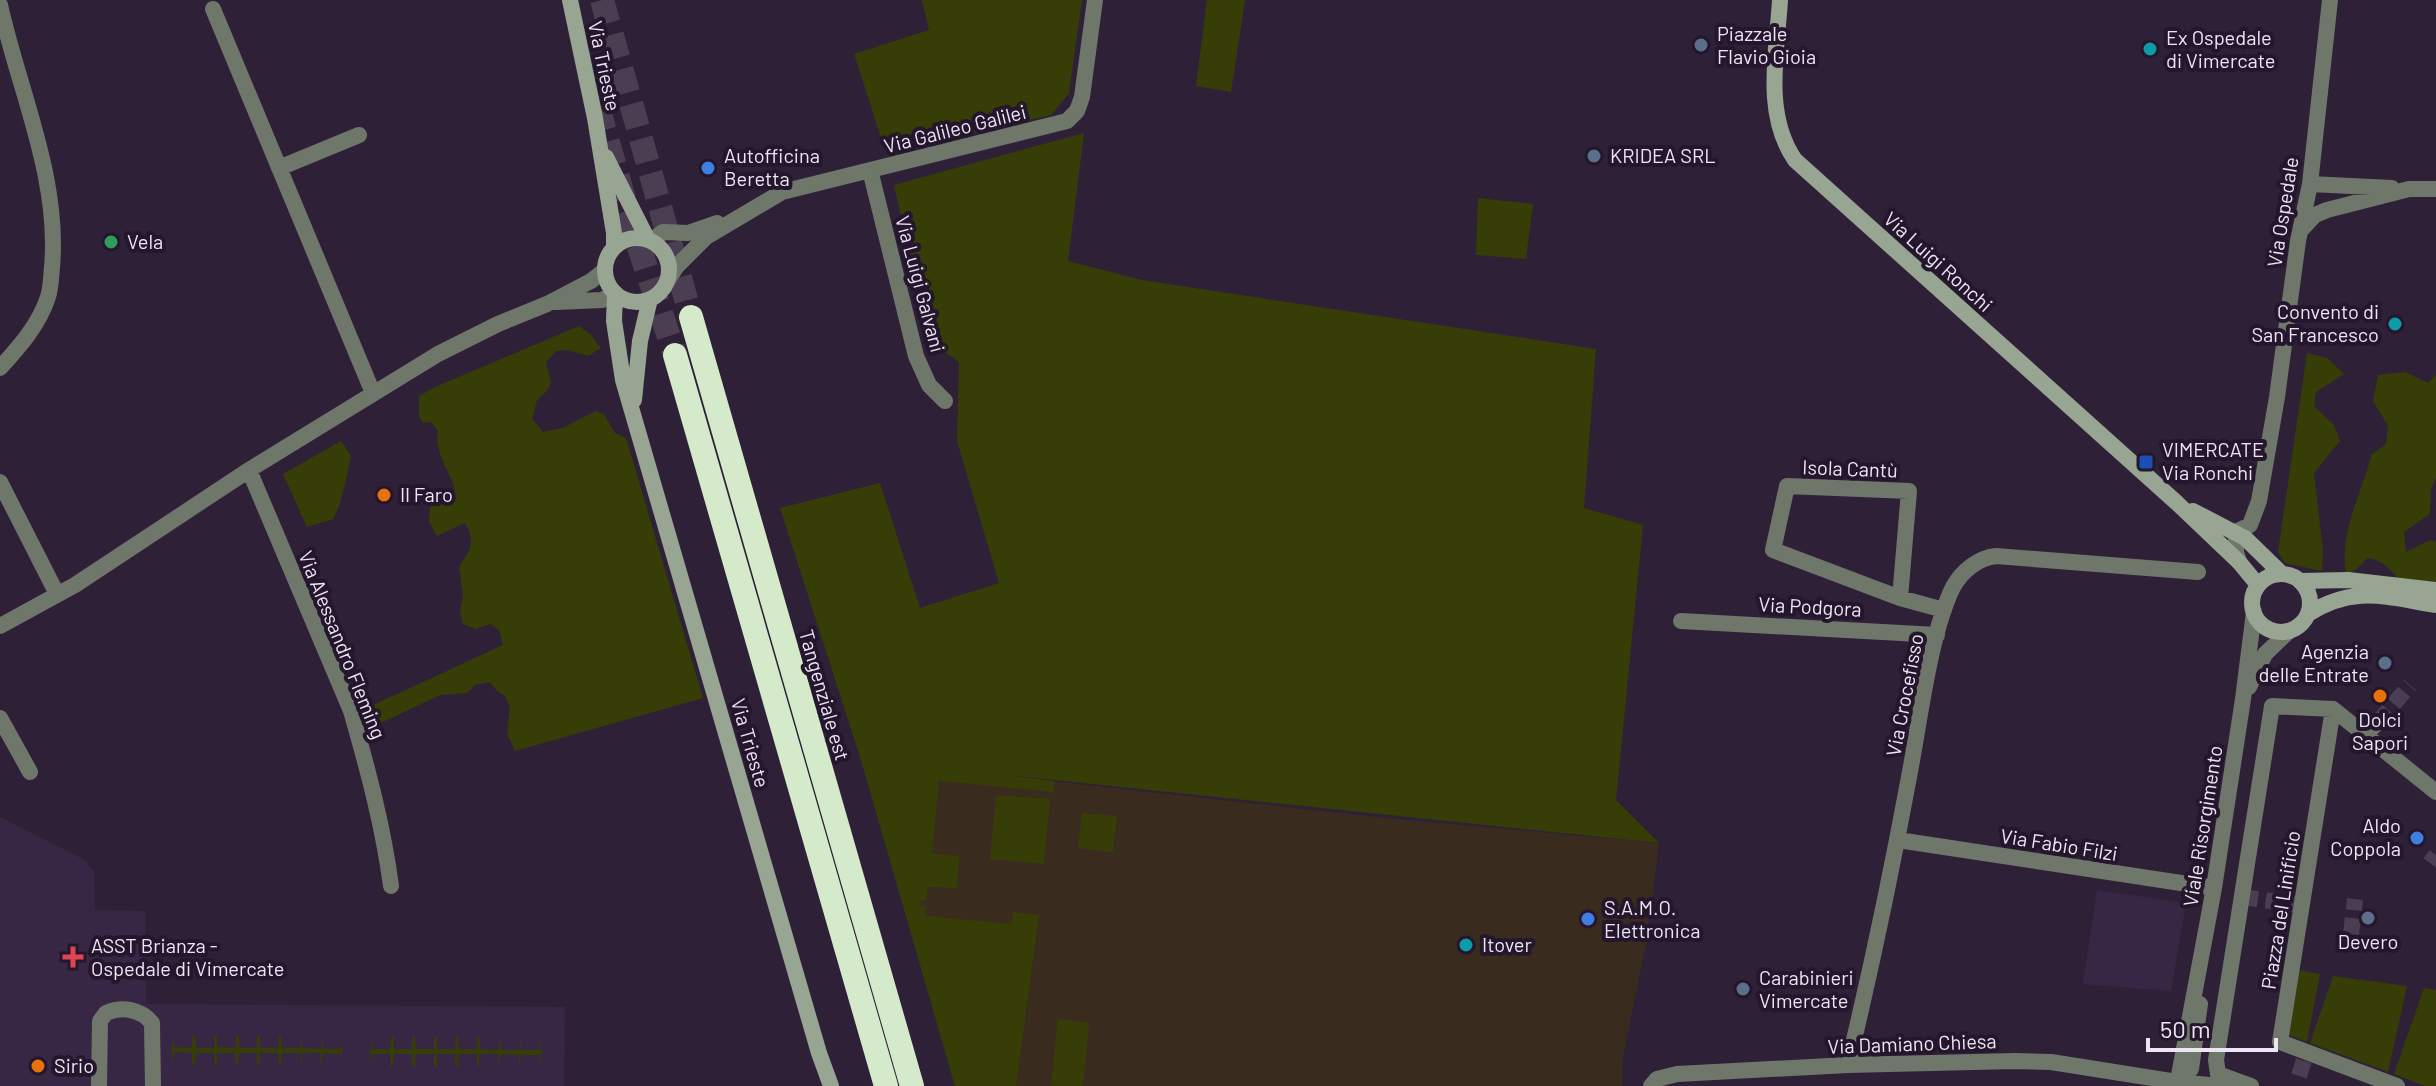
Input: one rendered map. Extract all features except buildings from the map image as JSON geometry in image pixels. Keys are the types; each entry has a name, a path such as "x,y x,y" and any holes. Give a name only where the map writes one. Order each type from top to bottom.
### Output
{"highway":[{"name":"Tangenziale est","path":"691,317 912,1086"},
{"path":"675,355 886,1086"}],"street":[{"name":"Via Trieste","path":"570,0 599,141 614,247 605,270 606,279 615,293 618,354 810,1023 831,1086"},
{"name":"Via Galileo Galilei","path":"668,280 677,266 706,237 782,192 1052,126 1072,117 1082,97 1095,0"},
{"name":"Via Luigi Ronchi","path":"1780,0 1776,111 1782,137 1795,160 2177,503 2239,562 2258,585"},
{"name":"Via Ospedale","path":"2236,532 2250,525 2259,501 2300,231 2310,184 2330,0"},
{"path":"0,5 5,50 47,179 55,235 49,294 43,310 22,343 0,368"},
{"path":"213,9 373,393"},
{"path":"279,168 359,135"},
{"name":"Via Trieste","path":"599,141 649,240 664,251 668,260 668,280"},
{"name":"Via Luigi Galvani","path":"870,170 916,356 929,385 945,401"},
{"path":"2310,184 2436,189"},
{"path":"2300,231 2315,215 2327,210 2409,189"},
{"name":"Via Galileo Galilei","path":"649,240 663,232 688,233 734,218"},
{"path":"614,247 632,238 649,240"},
{"path":"0,626 75,585 249,470 373,393 450,348 547,304 591,281 605,270"},
{"path":"547,304 602,300 615,293 629,301 650,299 668,280"},
{"name":"Via Trieste","path":"633,410 640,341 650,299"},
{"name":"Via Alessandro Fleming","path":"249,470 351,711 365,753 384,835 391,886"},
{"path":"0,482 57,594"},
{"name":"Isola Cantù","path":"1900,598 1909,491 1787,486 1773,550 1900,598 1944,610"},
{"name":"Via Luigi Ronchi","path":"2177,503 2236,532 2254,545 2282,574"},
{"path":"2236,532 2239,562"},
{"name":"Via Crocefisso","path":"1848,1065 1898,840 1937,635 1958,579 1988,557 2198,572"},
{"path":"2436,590 2348,580 2300,581 2282,574 2273,575 2258,585 2252,603 2258,620 2272,630 2289,631 2297,628 2308,614 2352,595 2436,605"},
{"path":"2300,581 2310,596 2308,614"},
{"name":"Viale Risorgimento","path":"2183,1084 2254,612"},
{"name":"Via Podgora","path":"1681,621 1937,635"},
{"name":"Viale Risorgimento","path":"2243,699 2265,654 2289,631"},
{"path":"2251,1086 2218,1074 2216,1060 2272,706 2333,709 2436,791"},
{"name":"Piazza del Linificio","path":"2333,709 2280,1042 2397,1086"},
{"path":"0,718 30,772"},
{"path":"2365,735 2378,722"},
{"name":"Via Fabio Filzi","path":"1898,840 2214,888"},
{"path":"99,1086 100,1021 106,1013 120,1009 141,1014 152,1023 153,1086"},
{"name":"Via Damiano Chiesa","path":"1651,1086 1657,1079 1677,1074 1982,1061 2051,1062 2183,1084 2220,1086"}],"shaded area":[{"path":"861,760 1386,818 1659,843 1647,939 1623,1057 1622,1086 955,1086"},
{"name":"ASST Brianza - Ospedale di Vimercate","path":"0,817 85,860 94,872 95,910 145,911 146,1004 565,1007 564,1086 0,1086"},
{"path":"2097,890 2186,903 2171,991 2083,984"}],"green space":[{"path":"922,0 1082,0 1069,93 1051,115 886,153 854,54 929,30"},
{"path":"1207,0 1245,0 1231,92 1196,86"},
{"path":"1084,133 1068,261 1142,280 1596,349 1584,508 1643,525 1616,800 1659,843 1006,775 1054,781 1053,792 939,781 932,853 959,856 957,888 928,887 926,900 921,900 920,906 926,906 925,916 1011,924 1013,912 1039,915 1016,1086 955,1086 861,760 780,508 880,483 920,608 999,583 957,441 959,362 929,341 894,185"},
{"path":"1478,198 1533,204 1526,259 1476,255"},
{"path":"579,326 601,348 588,356 568,350 556,351 546,362 551,382 548,390 537,400 532,419 543,432 563,428 595,411 604,414 615,433 626,438 703,698 515,751 507,733 510,707 505,696 490,682 475,685 467,693 440,695 381,723 371,706 503,645 499,630 490,624 475,629 463,624 459,566 467,555 471,540 465,523 437,536 429,522 430,507 451,500 455,490 440,454 438,431 431,422 423,423 419,417 419,396"},
{"path":"2307,353 2327,358 2344,374 2316,392 2314,406 2334,425 2340,441 2314,473 2323,551 2322,571 2285,563 2278,552"},
{"path":"2405,372 2428,383 2436,375 2436,478 2431,488 2430,514 2404,532 2406,552 2431,540 2436,542 2436,588 2400,582 2386,566 2367,558 2346,575 2346,543 2352,513 2372,454 2386,444 2388,426 2373,401 2378,375"},
{"path":"341,441 351,456 337,511 333,519 307,527 283,474"},
{"path":"996,795 1050,799 1044,864 990,859"},
{"path":"1082,813 1117,816 1113,852 1078,848"},
{"path":"2298,970 2320,974 2307,1042 2289,1035"},
{"path":"2333,976 2407,986 2388,1072 2310,1043"},
{"path":"2424,988 2436,990 2436,1086 2425,1086 2394,1074"},
{"path":"1058,1019 1089,1023 1083,1086 1051,1086"},
{"path":"172,1035 174,1047 192,1048 192,1036 195,1036 196,1048 214,1048 214,1036 217,1036 217,1047 236,1048 236,1036 239,1036 239,1048 257,1048 257,1036 260,1036 260,1048 278,1048 281,1036 282,1048 300,1048 302,1036 302,1048 321,1049 323,1036 323,1049 341,1049 342,1037 342,1066 341,1054 323,1053 321,1066 320,1053 302,1053 302,1065 300,1053 282,1053 279,1065 278,1053 260,1053 260,1065 257,1065 257,1053 239,1053 236,1065 235,1053 217,1053 217,1065 214,1065 214,1053 196,1053 195,1065 192,1065 192,1053 174,1052 172,1064"},
{"path":"371,1037 372,1049 390,1049 391,1037 394,1037 394,1049 412,1049 412,1037 415,1037 416,1049 434,1049 434,1037 437,1037 437,1049 455,1049 458,1037 459,1049 477,1049 477,1037 480,1037 480,1049 498,1050 500,1037 501,1050 519,1050 521,1038 521,1050 539,1050 541,1038 541,1067 539,1055 521,1055 519,1067 519,1055 501,1054 498,1066 498,1054 480,1054 477,1066 477,1054 459,1054 458,1066 455,1066 455,1054 437,1054 437,1066 434,1066 434,1054 416,1054 415,1066 412,1066 412,1054 394,1054 393,1066 390,1066 390,1054 372,1054 370,1066"}],"tunnel":[{"path":"602,0 691,317"},
{"path":"598,107 630,220 675,355"},
{"path":"2378,722 2410,685"},
{"path":"2430,863 2436,855"},
{"path":"2242,897 2301,905"},
{"path":"2351,934 2355,899"},
{"path":"2299,1076 2304,1060"}],"place":[{"name":"Piazzale Flavio Gioia","path":"1701,45"},
{"name":"Ex Ospedale di Vimercate","path":"2150,49"},
{"name":"KRIDEA SRL","path":"1594,156"},
{"name":"Autofficina Beretta","path":"708,168"},
{"name":"Vela","path":"111,242"},
{"name":"Convento di San Francesco","path":"2395,324"},
{"name":"VIMERCATE Via Ronchi","path":"2146,462"},
{"name":"Il Faro","path":"384,495"},
{"name":"Agenzia delle Entrate","path":"2385,663"},
{"name":"Dolci Sapori","path":"2380,696"},
{"name":"Aldo Coppola","path":"2417,838"},
{"name":"Devero","path":"2368,918"},
{"name":"S.A.M.O. Elettronica","path":"1588,919"},
{"name":"Itover","path":"1466,945"},
{"name":"ASST Brianza - Ospedale di Vimercate","path":"73,957"},
{"name":"Carabinieri Vimercate","path":"1743,989"},
{"name":"Sirio","path":"38,1066"}]}
